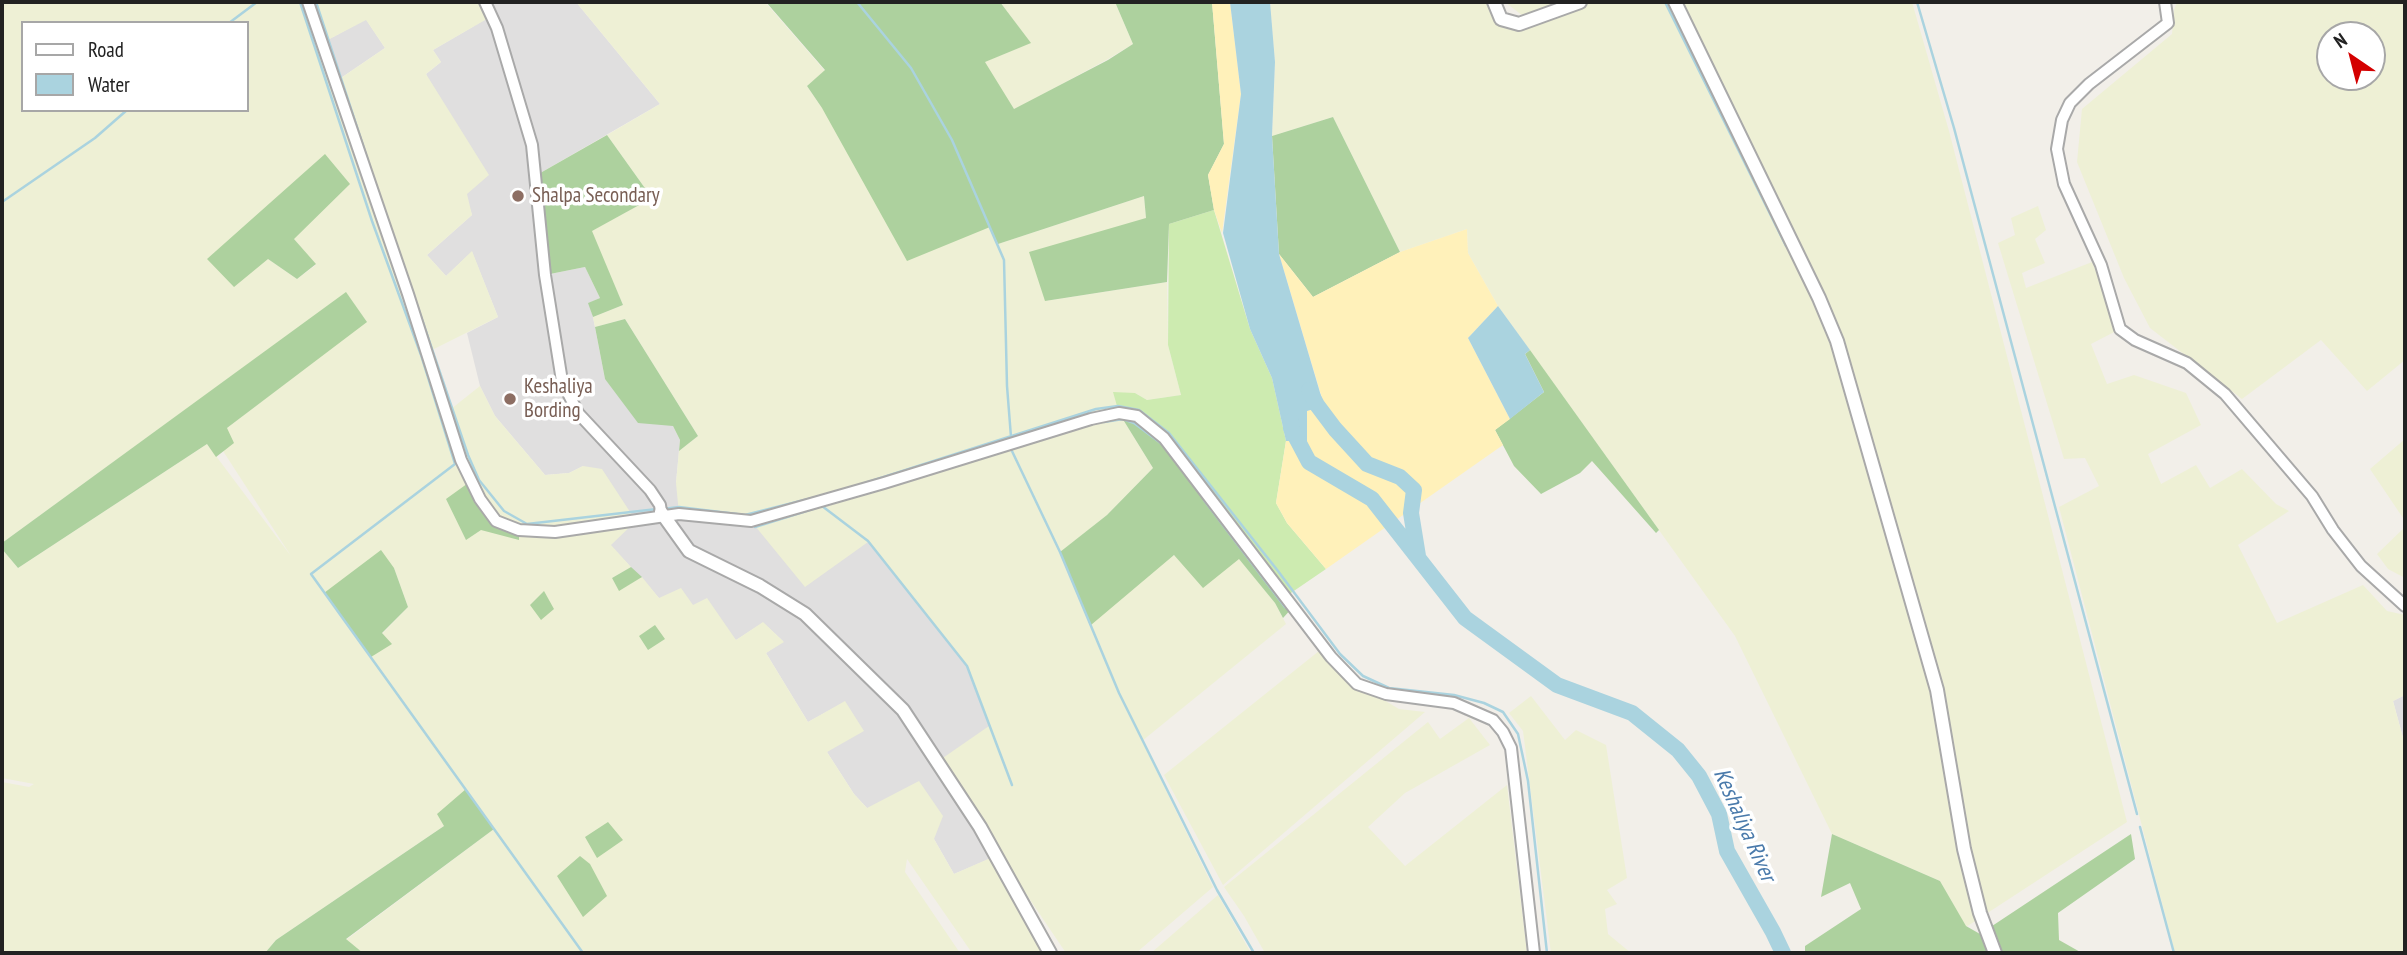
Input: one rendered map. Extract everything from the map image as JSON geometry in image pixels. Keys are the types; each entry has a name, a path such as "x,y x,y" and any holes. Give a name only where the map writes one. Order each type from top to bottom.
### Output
{"street":[{"path":"308,2 408,294 461,460 480,499 496,521 519,530 555,531 661,512 751,521 884,484 1091,419 1119,413 1137,416 1164,438 1331,657 1357,684 1386,694 1454,703 1493,719 1503,732 1511,748 1534,953"},
{"path":"485,2 497,28 532,145 545,275 562,381 578,413 650,490 661,512 689,551 761,586 805,614 903,710 980,827 1050,953"},
{"path":"1494,2 1501,19 1519,24 1580,2"},
{"path":"1675,2 1819,298 1837,341 1937,690 1964,849 1980,913 1995,953"},
{"path":"2165,2 2168,23 2089,83 2070,103 2062,120 2057,149 2064,184 2101,265 2120,329 2135,340 2187,363 2225,394 2312,496 2333,530 2361,566 2405,606"}],"shaded area":[{"path":"485,2 576,2 660,104 535,176 545,275 585,267 600,298 589,303 605,379 673,426 680,440 676,483 868,541 967,666 989,726 996,856 954,874 934,839 867,808 854,794 827,752 845,702 808,722 766,653 783,641 763,623 736,640 693,605 659,598 610,545 583,466 569,473 545,475 495,416 480,386 467,333 498,317 472,252 446,276 427,255 472,215 426,74 441,62 433,50 491,16"},
{"path":"366,19 385,48 335,82 322,43"},
{"path":"2405,695 2405,745 2393,701"}],"green space":[{"path":"2,2 485,2 492,16 433,50 441,62 426,74 489,175 467,194 472,215 427,255 446,276 472,251 498,317 426,353 446,413 480,386 495,416 545,475 569,473 583,466 602,469 636,521 611,545 631,567 612,578 619,590 642,577 659,598 681,588 693,605 707,598 736,640 763,622 784,642 766,653 808,722 845,701 864,731 827,752 854,794 867,808 919,781 943,816 934,839 954,874 995,856 1046,953 972,953 907,859 905,872 960,953 363,953 346,940 494,829 444,826 276,940 265,953 2,953 2,782 29,787 34,784 2,778 2,549 18,568 207,444 291,556 223,451 227,428 366,321 346,293 2,543 2,203 14,194 2,201","holes":["366,20 385,48 335,82 322,43","294,239 316,265 297,279 268,259","394,568 408,607 382,634"]},
{"path":"576,2 765,2 825,71 807,86 822,108 990,226 998,244 1144,196 1146,218 1045,301 1167,282 1168,345 1181,395 1147,400 1135,393 1119,413 1153,468 1107,515 1061,552 1239,558 1275,603 1286,624 1142,741 1213,887 1136,953 1066,953 937,762 989,726 967,666 868,542 805,587 751,521 679,514 676,483 679,451 698,436 625,319 595,327 593,317 623,305 591,231 652,198 607,135 660,104"},
{"path":"766,2 1000,2 1031,43 985,62 1014,109 1133,44 1115,2 1212,2 1224,144 1208,175 1214,210 1169,224 1167,282 1045,301 1029,252 1146,218 1144,196 998,244 990,227 907,261 822,108 807,86 825,70"},
{"path":"1000,2 1115,2 1133,44 1014,110 984,62 1030,43"},
{"path":"1277,2 1494,2 1501,19 1519,24 1580,2 1912,2 1949,131 2127,822 1966,927 1940,881 1832,834 1735,636 1498,306 1468,253 1467,229 1400,252 1333,117 1272,136 1275,62 1270,5"},
{"path":"1505,2 1557,2 1523,16"},
{"path":"2177,2 2405,2 2405,360 2367,391 2321,340 2242,399 2150,328 2124,278 2077,162 2082,109 2172,34"},
{"path":"1333,117 1400,252 1313,297 1279,254 1272,136"},
{"path":"607,135 652,198 592,231 623,305 593,317 588,303 600,298 585,267 545,275 535,176"},
{"path":"325,154 350,184 294,239 316,264 297,279 268,259 234,287 207,259"},
{"path":"2038,206 2046,230 2035,239 2045,263 2022,273 2026,288 2092,262 2120,329 2091,344 2107,384 2134,375 2186,393 2201,425 2148,454 2161,484 2196,465 2210,488 2242,469 2276,504 2289,511 2238,545 2277,623 2363,585 2387,611 2405,615 2405,695 2393,701 2405,745 2405,953 2175,953 2059,507 2099,486 2085,458 2064,459 1998,243 2015,235 2011,218"},
{"path":"1214,210 1250,329 1272,378 1286,441 1276,503 1287,523 1326,569 1285,597 1119,413 1113,392 1135,393 1147,400 1181,395 1168,345 1169,224"},
{"path":"346,292 367,322 227,428 234,443 216,457 207,444 18,568 2,549 2,543"},
{"path":"625,319 698,436 679,451 680,440 673,426 638,423 605,379 595,327"},
{"path":"1530,350 1659,530 1656,533 1592,461 1580,473 1541,494 1514,466 1495,430 1544,392 1525,354"},
{"path":"1119,413 1137,416 1164,438 1293,607 1283,618 1275,603 1239,559 1203,588 1174,555 1091,625 1060,552 1107,515 1153,468"},
{"path":"2405,439 2405,521 2370,469"},
{"path":"471,481 496,521 519,530 519,540 481,530 466,540 446,499"},
{"path":"2405,527 2405,578 2388,569 2377,554"},
{"path":"381,550 394,568 408,607 382,633 392,644 371,657 324,593"},
{"path":"631,567 642,577 619,591 612,578"},
{"path":"544,591 554,609 541,620 530,605"},
{"path":"655,625 665,639 648,650 639,636"},
{"path":"1319,651 1351,687 1399,709 1425,712 1223,885 1164,775"},
{"path":"1531,696 1565,740 1576,730 1606,745 1627,878 1607,890 1617,904 1605,909 1608,934 1631,953 1551,953 1523,731 1509,713"},
{"path":"1469,718 1490,745 1405,793 1368,827 1405,866 1507,785 1527,953 1265,953 1224,887 1428,722 1440,739"},
{"path":"466,789 494,829 346,939 363,953 265,953 276,940 444,826 437,814"},
{"path":"608,822 623,840 597,858 585,837"},
{"path":"1832,834 1940,881 1966,926 1980,934 2131,834 2135,859 2058,913 2059,940 2082,953 1805,953 1805,946 1861,909 1850,883 1821,897"},
{"path":"580,856 590,864 607,896 583,917 557,876"},
{"path":"1218,895 1251,953 1151,953"}],"sand":[{"path":"1212,2 1230,2 1241,94 1222,233 1214,210 1208,175 1224,144"},
{"path":"1467,229 1468,253 1498,306 1468,338 1510,419 1495,430 1503,445 1326,569 1287,523 1276,503 1286,441 1307,441 1307,411 1324,405 1279,254 1313,297 1400,252"}],"water":[{"path":"1230,2 1270,2 1275,62 1272,136 1279,254 1324,406 1307,411 1307,441 1286,441 1272,378 1250,329 1223,233 1241,94"},
{"path":"1498,306 1530,350 1525,354 1544,392 1510,419 1468,338"}],"waterway":[{"path":"232,21 257,2"},
{"path":"300,2 372,221 421,355 455,464 311,574 583,953"},
{"path":"316,2 370,167"},
{"path":"857,2 911,68 952,140 1004,260 1011,437"},
{"path":"1665,2 1786,246"},
{"path":"1917,2 1954,128 2137,814"},
{"path":"2,202 95,138 125,112"},
{"path":"417,305 468,455 479,480 504,511 527,524 657,509"},
{"name":"Keshaliya River","path":"1309,390 1335,429 1367,464 1400,477 1414,490 1411,513 1418,556"},
{"path":"865,483 1096,409 1118,406 1139,410 1169,433 1340,654 1363,676 1389,688 1454,695 1484,703 1503,712 1518,734 1528,781 1547,953"},
{"path":"1104,422 1123,419 1134,423 1162,444"},
{"name":"Keshaliya River","path":"1291,421 1291,428 1309,462 1372,499 1465,618 1557,685 1632,713 1678,750 1699,776 1719,814 1727,851 1783,953"},
{"path":"1011,449 1060,552 1119,693 1217,890 1254,953"},
{"path":"663,509 679,507 745,515 832,493"},
{"path":"1204,500 1285,607"},
{"path":"822,506 868,541 967,666 1012,785"},
{"path":"755,527 816,508"},
{"path":"2140,827 2174,953"}],"place":[{"name":"Shalpa Secondary","path":"518,196"},
{"name":"Keshaliya Bording","path":"510,399"}]}
